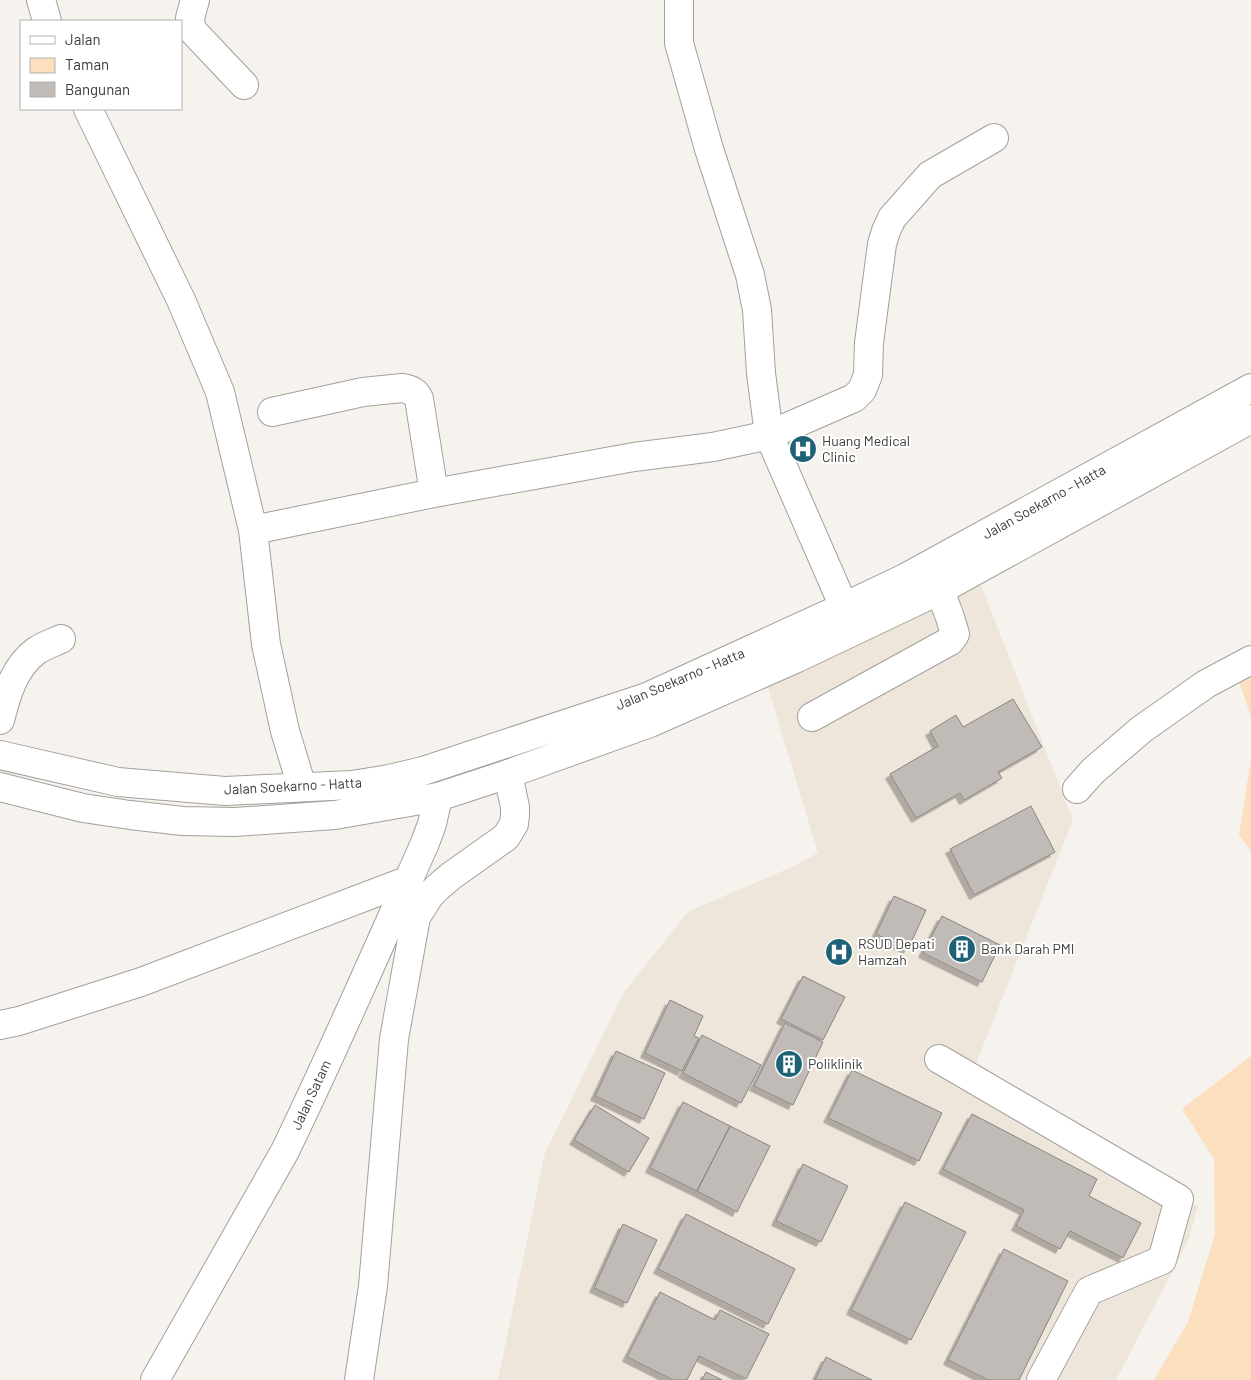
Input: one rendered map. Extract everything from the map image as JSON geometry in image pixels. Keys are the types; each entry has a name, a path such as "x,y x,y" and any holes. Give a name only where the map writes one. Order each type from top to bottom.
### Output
{"main road":[{"path":"41,0 47,20"},
{"path":"195,0 190,18 191,29 244,85"},
{"path":"679,0 679,43 709,149 750,275 757,310 761,372 769,435 848,620"},
{"path":"88,110 182,300 220,392 253,530 266,644 285,731 302,787"},
{"path":"253,530 434,493 634,457 712,447 769,435 854,398 862,390 868,375 868,343 882,244 889,225 907,200 930,175 994,138"},
{"name":"Jalan Soekarno - Hatta","path":"0,787 83,808 183,821 235,822 335,815 438,797 650,723 797,658 848,620 926,567 1251,388"},
{"path":"272,412 363,392 408,389 417,394 419,399 434,493"},
{"name":"Jalan Soekarno - Hatta","path":"0,755 118,782 225,791 352,785 422,771 647,696 848,620 940,590 1251,419"},
{"path":"812,717 950,642 955,634 940,590 926,567"},
{"path":"0,720 7,692 21,667 37,650 61,639"},
{"path":"1077,788 1093,771 1142,729 1206,684 1251,660"},
{"path":"359,1380 373,1286 394,1039 416,917 430,895 438,887 506,837 514,824 515,815 508,774"},
{"name":"Jalan Satam","path":"155,1380 285,1151 349,1016 430,832 438,797"},
{"path":"0,1025 19,1021 141,982 409,880"},
{"path":"939,1060 1179,1199 1162,1260 1089,1291 1041,1380"}],"shaded area":[{"name":"RSUD Depati Hamzah","path":"981,585 1073,820 966,1089 1198,1206 1189,1239 1116,1380 498,1380 545,1153 624,992 689,911 792,867 818,853 766,681"}],"green space":[{"path":"1251,665 1251,717 1236,672"},
{"path":"1251,758 1251,851 1239,835"},
{"path":"1251,1056 1251,1380 1154,1380 1188,1322 1215,1234 1214,1159 1182,1109"}],"building":[{"path":"1013,699 1042,747 998,772 1002,778 964,800 960,793 916,818 890,774 938,746 930,731 956,715 963,727"},
{"path":"1031,806 1055,852 974,895 950,849"},
{"path":"894,896 926,910 908,949 876,934"},
{"name":"Bank Darah PMI","path":"942,916 1000,945 982,982 923,953"},
{"name":"Poliklinik","path":"803,976 845,997 823,1040 781,1019"},
{"path":"670,1000 703,1016 694,1036 699,1038 682,1071 645,1053"},
{"name":"Poliklinik","path":"785,1023 823,1042 793,1105 754,1086"},
{"path":"702,1035 761,1065 741,1103 683,1073"},
{"path":"616,1051 665,1073 644,1119 595,1096"},
{"path":"852,1070 942,1113 919,1161 828,1118"},
{"path":"683,1102 730,1126 697,1191 650,1168"},
{"path":"595,1105 649,1138 629,1172 574,1140"},
{"path":"972,1114 1097,1179 1089,1196 1141,1223 1123,1258 1070,1231 1060,1249 1016,1226 1024,1210 943,1169"},
{"path":"730,1126 770,1146 737,1212 697,1191"},
{"path":"803,1164 848,1186 821,1242 776,1221"},
{"path":"905,1202 966,1232 911,1340 851,1310"},
{"path":"686,1214 795,1269 768,1324 658,1269"},
{"path":"623,1224 657,1240 627,1303 594,1288"},
{"path":"1004,1249 1068,1281 1019,1380 988,1380 948,1360"},
{"path":"660,1292 715,1320 720,1310 769,1334 746,1379 699,1356 687,1380 673,1380 627,1357"},
{"path":"826,1357 872,1380 815,1380"},
{"path":"706,1372 722,1380 702,1380"}],"place":[{"name":"Huang Medical Clinic","path":"803,449"},
{"name":"Bank Darah PMI","path":"962,949"},
{"name":"RSUD Depati Hamzah","path":"839,952"},
{"name":"Poliklinik","path":"789,1064"}]}
